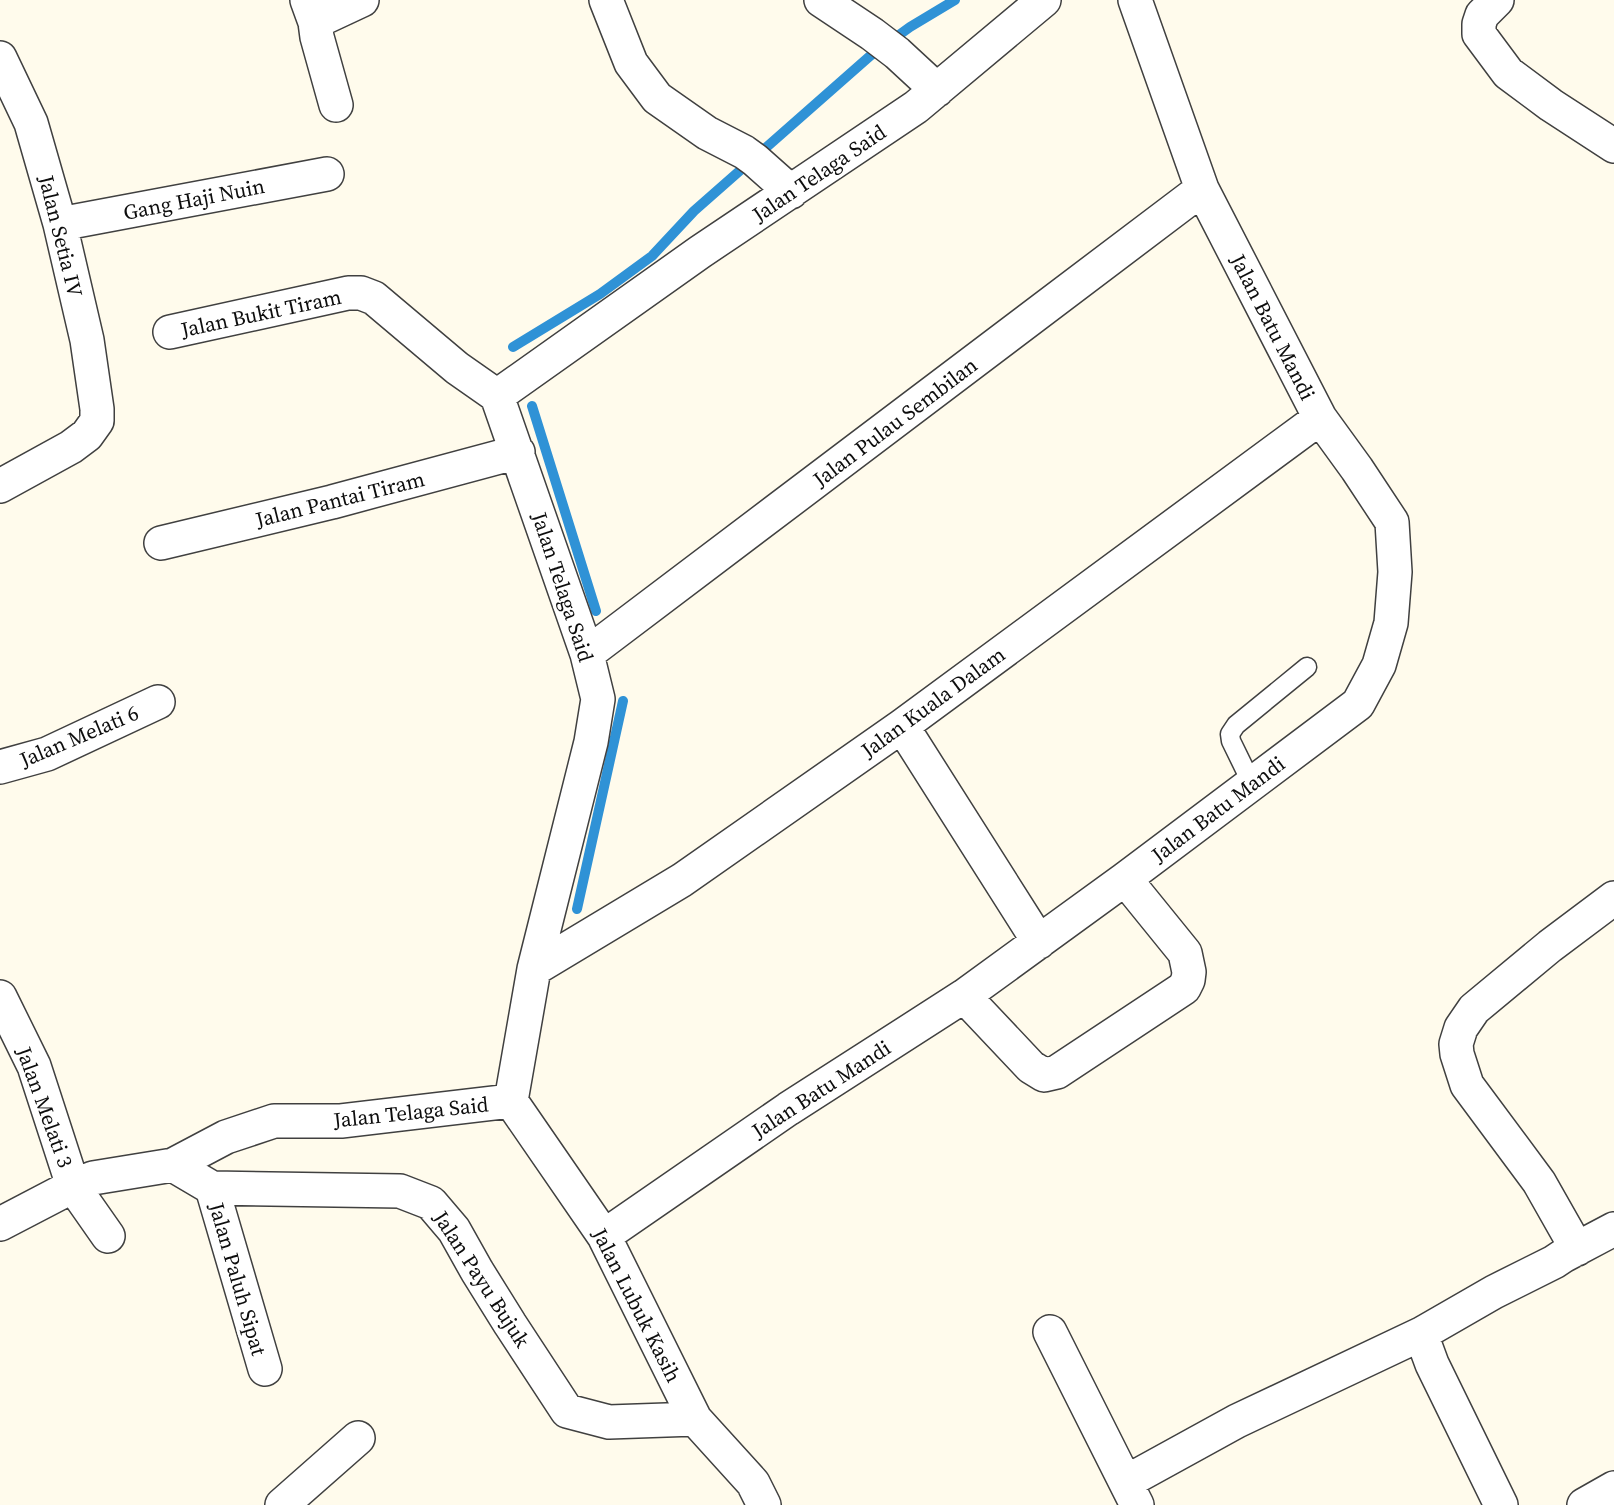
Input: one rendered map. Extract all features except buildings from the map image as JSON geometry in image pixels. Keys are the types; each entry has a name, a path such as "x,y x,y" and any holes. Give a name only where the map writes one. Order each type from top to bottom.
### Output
{"street":[{"path":"336,105 311,11 362,0"},
{"path":"606,0 632,63 657,98 707,134 750,156 790,192"},
{"path":"821,0 884,43 937,90"},
{"name":"Jalan Telaga Said","path":"0,1224 93,1178 173,1165 226,1137 274,1121 341,1121 511,1101 534,969 591,742 597,699 587,654 497,396 691,259 916,107 1044,0"},
{"path":"1135,0 1203,189"},
{"path":"1497,0 1482,15 1479,34 1508,73 1551,105 1614,146"},
{"name":"Jalan Setia IV","path":"0,486 71,447 87,435 97,421 96,394 87,340 60,224 31,123 1,63"},
{"name":"Gang Haji Nuin","path":"60,224 327,174"},
{"name":"Jalan Batu Mandi","path":"604,1236 788,1109 964,996 1125,879 1358,704 1379,665 1391,623 1395,572 1392,522 1320,418 1203,189"},
{"name":"Jalan Pulau Sembilan","path":"587,654 1203,189"},
{"name":"Jalan Bukit Tiram","path":"170,333 348,293 362,292 374,298 458,368 497,396"},
{"name":"Jalan Kuala Dalam","path":"534,969 682,880 902,726 1320,418"},
{"name":"Jalan Pantai Tiram","path":"161,543 332,502 518,452"},
{"name":"Jalan Melati 6","path":"0,767 47,754 158,702"},
{"path":"902,726 1039,942"},
{"path":"964,996 1031,1068 1044,1075 1057,1072 1184,988 1189,972 1185,953 1125,879"},
{"path":"1577,1249 1539,1182 1467,1085 1456,1044 1461,1028 1474,1009 1550,946 1614,898"},
{"name":"Jalan Melati 3","path":"0,997 34,1066 73,1186 108,1236"},
{"name":"Jalan Lubuk Kasih","path":"511,1101 604,1236 696,1419 753,1482 764,1505"},
{"name":"Jalan Payu Bujuk","path":"173,1165 212,1188 400,1191 431,1203 454,1230 504,1315 567,1411 609,1422 696,1419"},
{"name":"Jalan Paluh Sipat","path":"212,1188 265,1369"},
{"path":"1050,1332 1131,1493 1237,1421 1421,1335 1494,1292 1614,1229"},
{"path":"1421,1335 1432,1364 1501,1505"},
{"path":"282,1505 358,1438"},
{"path":"1584,1505 1614,1488"}],"lane":[{"path":"1252,784 1231,741 1230,734 1236,724 1307,667"}],"waterway":[{"path":"513,347 600,294 652,256 694,211 870,56 910,27 955,0"},
{"path":"532,406 596,611"},
{"path":"577,909 623,701"}]}
